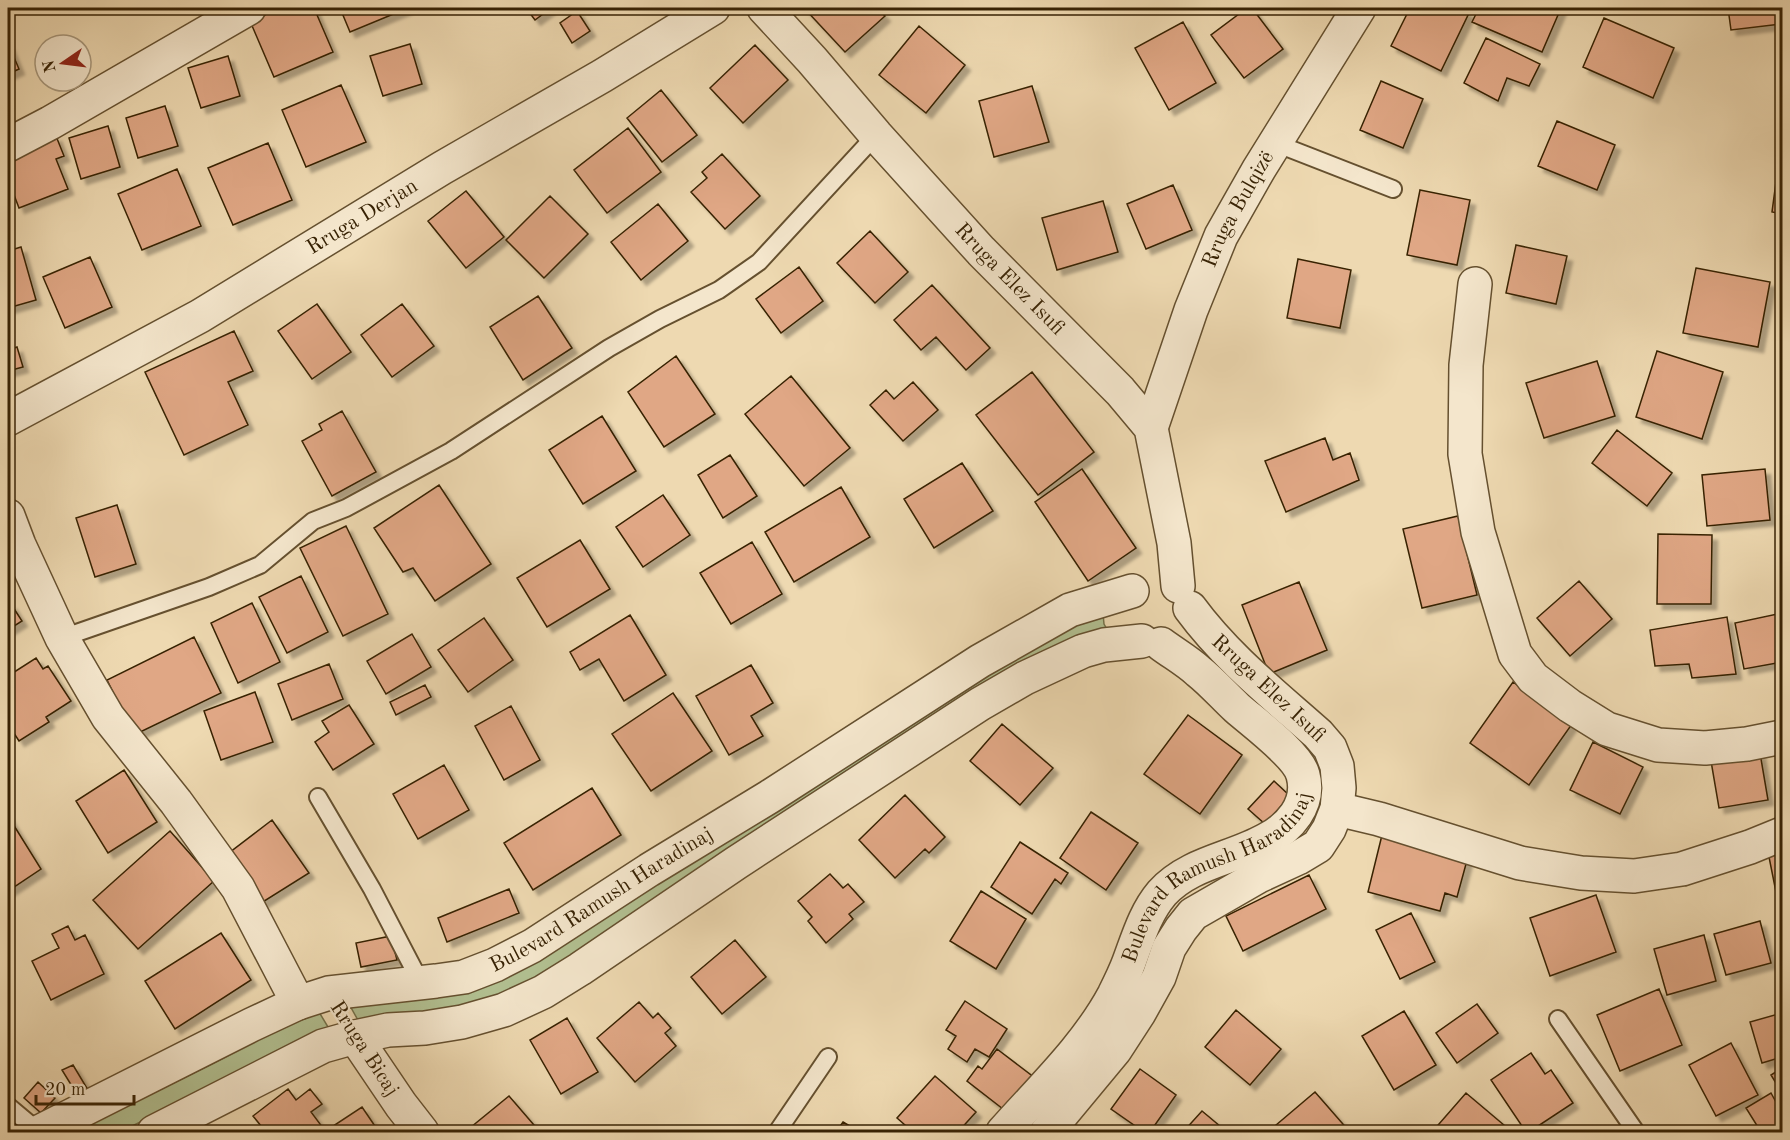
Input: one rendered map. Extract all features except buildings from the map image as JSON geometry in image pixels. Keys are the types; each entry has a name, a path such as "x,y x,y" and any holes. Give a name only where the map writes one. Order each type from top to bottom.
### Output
{"street":[{"path":"8,145 249,8"},
{"name":"Rruga Derjan","path":"8,419 200,316 442,168 602,76 713,8"},
{"name":"Rruga Elez Isufi","path":"764,8 981,251 1120,391 1151,428 1184,597 1210,635 1318,734 1330,748 1336,766 1339,788 1337,809"},
{"name":"Rruga Bulqizë","path":"1151,428 1191,310 1221,236 1275,143 1359,8"},
{"path":"1475,284 1466,365 1465,454 1478,532 1515,654 1533,678 1570,706 1607,729 1658,745 1705,748 1747,744 1782,737"},
{"path":"8,516 62,638 108,717 176,802 238,888 298,1003"},
{"name":"Bulevard Ramush Haradinaj","path":"154,1132 310,1052 355,1036 462,1022 504,1010 543,992 980,704 1025,678 1083,651 1104,645 1152,643 1171,642 1180,636 1190,618 1184,597 1169,581 1149,580 1132,591 1125,609 1129,628 1135,635 1152,643 1198,671 1276,741 1292,757 1304,774 1304,797 1296,816 1283,831 1254,846 1204,865 1179,878 1162,893 1148,912 1128,966 1113,997 1095,1025 1070,1057 1003,1132"},
{"name":"Bulevard Ramush Haradinaj","path":"39,1132 298,1003 329,993 464,976 495,966 532,946 980,661 1070,610 1132,591"},
{"path":"1337,809 1389,822 1520,863 1581,873 1634,876 1682,869 1782,834"},
{"name":"Bulevard Ramush Haradinaj","path":"1047,1132 1121,1041 1159,977 1169,948 1193,914 1259,876 1318,846 1329,829 1337,809"},
{"name":"Rruga Bicaj","path":"329,993 401,1105 422,1132"}],"lane":[{"path":"62,638 209,587 260,565 313,521 346,508 451,452 609,348 660,319 719,290 759,262 876,135"},
{"path":"1275,143 1393,189"},
{"path":"318,797 372,889 422,983"},
{"path":"1558,1018 1636,1132"},
{"path":"777,1132 828,1057"},
{"path":"8,1106 39,1132"}],"green space":[{"path":"1103,614 1104,624 1108,631 521,987 458,1008 359,1022 349,1004 416,995 1074,621"},
{"path":"319,1012 331,1032 120,1132 74,1132 267,1035"}]}
